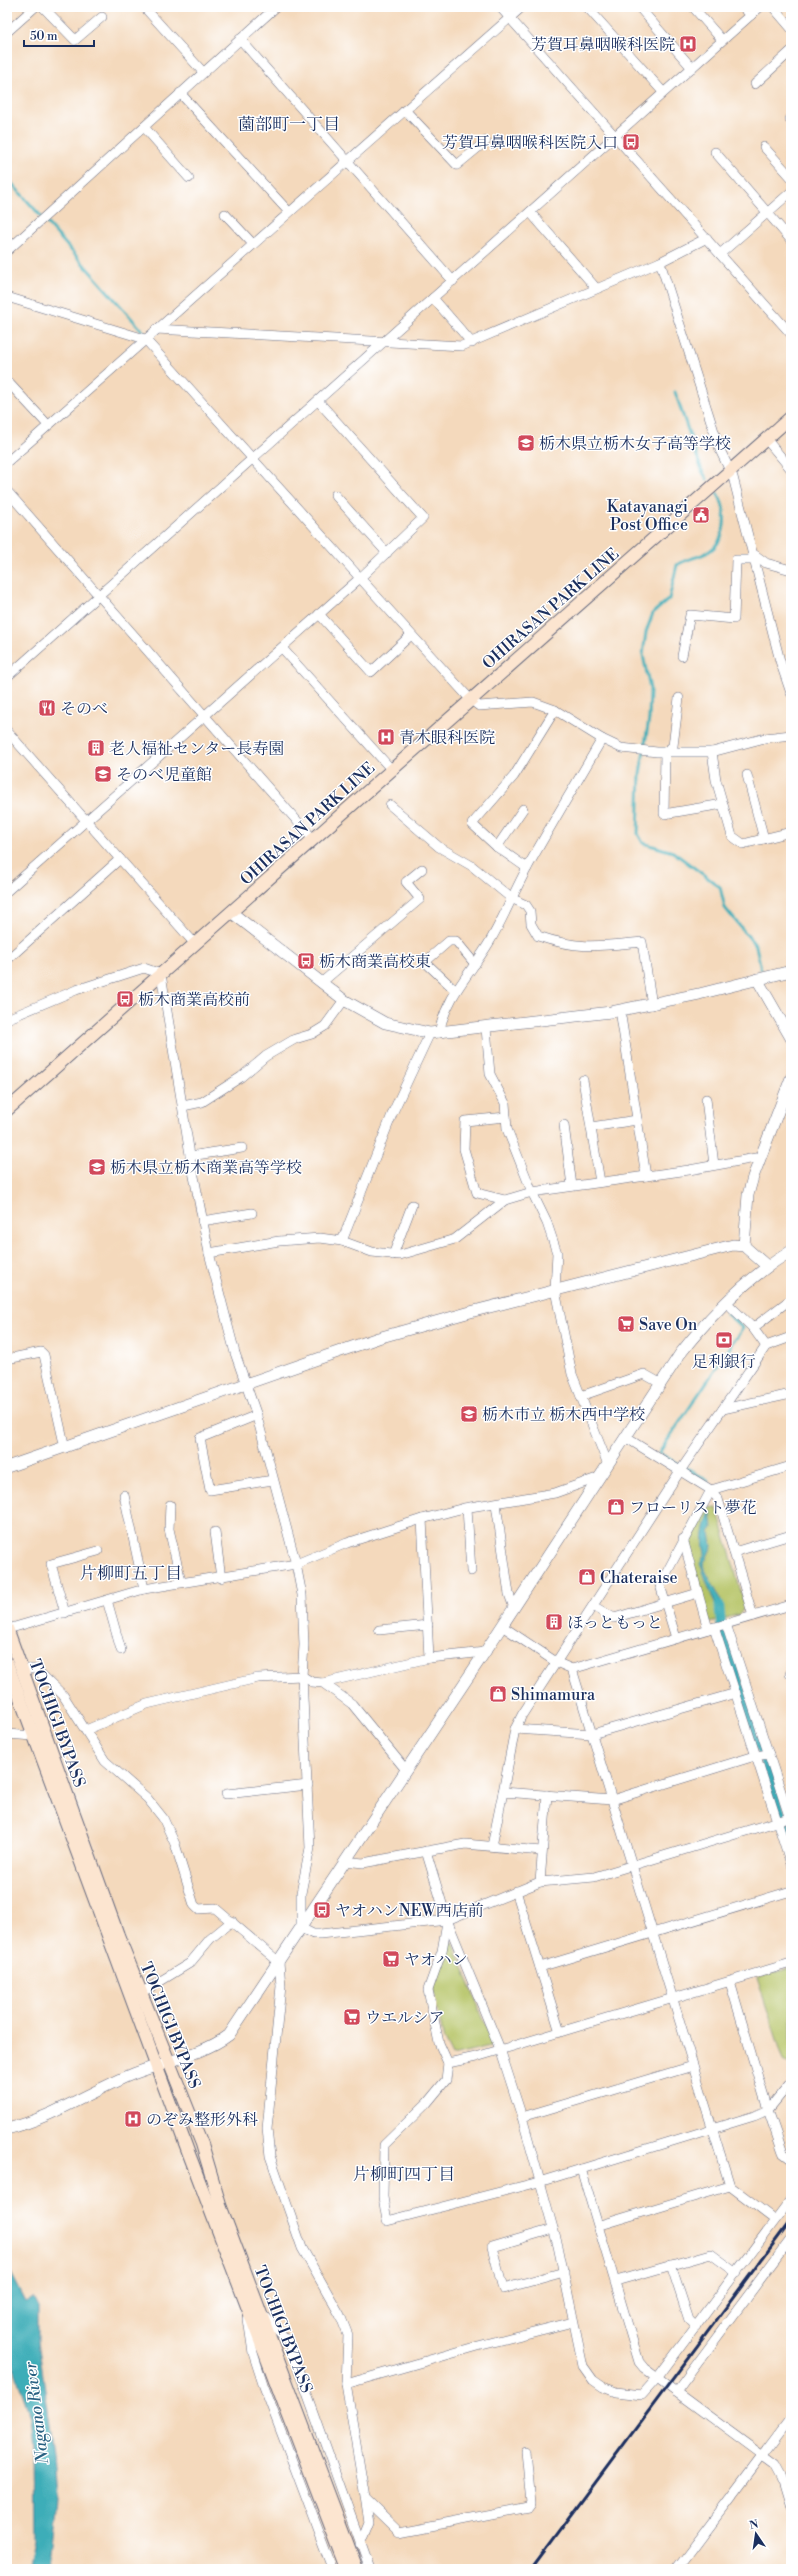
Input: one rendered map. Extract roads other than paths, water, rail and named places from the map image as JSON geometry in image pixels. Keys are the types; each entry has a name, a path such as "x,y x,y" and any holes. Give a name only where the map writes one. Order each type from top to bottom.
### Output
{"main road":[{"name":"OHIRASAN PARK LINE","path":"7,1110 470,699 791,417"},
{"name":"TOCHIGI BYPASS","path":"7,1629 141,1993 202,2144 220,2205 262,2315 324,2494 347,2569"},
{"name":"TOCHIGI BYPASS","path":"7,1662 33,1736 246,2302 324,2494 357,2569"}],"street":[{"path":"7,32 35,7"},
{"path":"43,7 75,40 102,17"},
{"path":"144,7 203,72"},
{"path":"7,251 276,7"},
{"path":"500,7 616,134 791,334"},
{"path":"7,462 522,7"},
{"path":"587,7 663,92"},
{"path":"639,7 692,68"},
{"path":"693,7 722,40"},
{"path":"743,7 751,15"},
{"path":"7,677 319,402 616,134 760,7"},
{"path":"773,7 791,28"},
{"path":"240,39 453,281"},
{"path":"755,84 791,51"},
{"path":"180,93 289,212"},
{"path":"405,110 457,165 486,141"},
{"path":"144,127 189,178"},
{"path":"764,147 791,177"},
{"path":"715,152 791,240"},
{"path":"720,254 791,192"},
{"path":"530,212 596,288"},
{"path":"224,214 252,244"},
{"path":"156,329 383,343 462,346 660,262 707,238"},
{"path":"660,262 720,450 731,469 755,557 780,661 791,693"},
{"path":"7,297 145,339 254,458 411,635 470,699 479,706 533,702 555,710 602,739 621,748 665,752 712,752 765,738 791,735"},
{"path":"433,298 472,343"},
{"path":"7,380 48,425"},
{"path":"7,891 320,614 423,518 319,402"},
{"path":"766,439 791,469"},
{"path":"7,491 313,839"},
{"path":"335,495 387,553"},
{"path":"682,656 690,615 734,619 736,560 755,557 766,563 791,570"},
{"path":"320,614 371,672 411,635"},
{"path":"282,648 391,769"},
{"path":"665,752 673,746 679,698"},
{"path":"528,868 497,847 472,824 514,776 555,710"},
{"path":"7,731 195,944"},
{"path":"342,1241 393,1112 435,1033 455,990 463,983 490,941 511,898 602,739"},
{"path":"665,752 664,814 723,804"},
{"path":"712,752 723,804 732,836 743,844 791,832"},
{"path":"747,775 764,839"},
{"path":"390,805 439,847 472,866 511,898 526,905 530,911 531,924 538,936 575,946 597,948 642,942 652,1005"},
{"path":"497,847 523,809"},
{"path":"7,960 120,859"},
{"path":"321,982 420,899 406,882 422,868"},
{"path":"231,912 344,1000 385,1023 435,1033 486,1028 652,1005 791,971"},
{"path":"455,990 425,962 449,941 456,941 475,964"},
{"path":"7,1019 76,990 144,968 161,974 190,1156 209,1253 245,1384 257,1415 296,1564 302,1595 304,1645 302,1676 310,1848 301,1893 301,1928"},
{"path":"757,979 791,1038"},
{"path":"183,1106 202,1102 241,1077 266,1056 294,1039 312,1034 325,1026 344,1000"},
{"path":"620,1010 646,1176"},
{"path":"486,1028 490,1074 505,1103 507,1129 532,1192 547,1223 557,1253 556,1290 572,1374 608,1462"},
{"path":"744,1246 748,1195 791,1078"},
{"path":"583,1080 600,1182"},
{"path":"706,1099 714,1165"},
{"path":"505,1200 476,1192 464,1149 465,1121 506,1117"},
{"path":"591,1127 637,1120"},
{"path":"564,1125 572,1186"},
{"path":"190,1156 242,1148"},
{"path":"209,1253 279,1241 320,1238 342,1241 372,1252 393,1255 419,1252 455,1239 505,1200 532,1192 646,1176 761,1157"},
{"path":"393,1255 412,1205"},
{"path":"202,1221 252,1213"},
{"path":"7,1467 414,1327 719,1248 744,1246 767,1266"},
{"path":"7,2129 25,2123 156,2065 211,2045 229,2034 280,1962 345,1861 514,1608 660,1383 700,1329 726,1302 767,1266 791,1251"},
{"path":"754,1328 791,1299"},
{"path":"726,1302 754,1328 766,1346"},
{"path":"492,1846 515,1729 556,1662 680,1471 766,1346 791,1336"},
{"path":"7,1360 41,1352 44,1355 65,1448"},
{"path":"581,1396 644,1374 660,1383"},
{"path":"723,1409 791,1394"},
{"path":"257,1415 200,1438 210,1490 273,1480"},
{"path":"625,1437 711,1490 718,1499 753,1616"},
{"path":"676,1638 660,1585 683,1539 711,1490 791,1466"},
{"path":"7,1629 144,1589 181,1581 221,1578 296,1564 347,1543 422,1519 467,1508 555,1493 597,1478"},
{"path":"124,1495 144,1589"},
{"path":"496,1504 509,1594 514,1608"},
{"path":"170,1505 169,1529 181,1581"},
{"path":"467,1508 471,1571"},
{"path":"422,1519 429,1658"},
{"path":"215,1532 221,1578"},
{"path":"734,1552 791,1535"},
{"path":"683,1539 698,1593 736,1693 776,1822 791,1864"},
{"path":"65,1613 51,1564 98,1550"},
{"path":"593,1606 614,1618 698,1593"},
{"path":"107,1600 121,1650"},
{"path":"502,1626 556,1662 572,1669 791,1605"},
{"path":"301,1928 313,1934 320,1934 447,1920 540,1882 581,1880 776,1822 790,1820 726,1624"},
{"path":"379,1630 428,1625"},
{"path":"86,1730 147,1704 258,1678 302,1676 312,1682 323,1683 429,1658 485,1652"},
{"path":"22,1669 36,1669 63,1695 105,1760 147,1798 163,1818 175,1844 194,1905 198,1909 215,1908 280,1962 281,1986 267,2129 270,2156 302,2248 340,2315 348,2335 346,2384 367,2501 369,2522 360,2544"},
{"path":"572,1669 730,2186 775,2220"},
{"path":"323,1683 352,1704 406,1770"},
{"path":"515,1729 592,1734 736,1693"},
{"path":"7,1734 33,1736"},
{"path":"503,1792 612,1800 755,1756 769,1754"},
{"path":"226,1794 308,1785"},
{"path":"540,1882 541,1850 546,1795"},
{"path":"345,1861 363,1863 465,1844 541,1850"},
{"path":"426,1851 447,1920 500,2050 522,2117 564,2272 583,2366 593,2380 603,2387 616,2392 642,2395 658,2377 791,2199"},
{"path":"516,1891 560,2032"},
{"path":"540,1967 791,1891"},
{"path":"447,1920 442,1951 428,1990 439,2043 448,2063 446,2080 427,2103 384,2145 383,2197 387,2221 539,2182 768,2110 791,2082"},
{"path":"141,1993 190,1963 210,1939 232,1921"},
{"path":"448,2063 500,2050 672,2000 791,1963"},
{"path":"730,1982 768,2110 783,2153 791,2159"},
{"path":"522,2117 693,2066"},
{"path":"581,2169 600,2225 639,2362 644,2368 775,2466 782,2478 791,2508"},
{"path":"600,2225 730,2186"},
{"path":"553,2229 492,2246 503,2289 564,2272"},
{"path":"676,2392 791,2238"},
{"path":"616,2281 711,2254 737,2273"},
{"path":"672,2265 689,2320 696,2327"},
{"path":"246,2302 253,2353 263,2384 333,2569"},
{"path":"262,2315 288,2340 370,2569"},
{"path":"346,2384 478,2346 573,2322"},
{"path":"677,2569 791,2418"},
{"path":"367,2501 399,2532 528,2507 531,2503 526,2451"}],"water":[{"path":"711,1511 713,1528 710,1532 712,1546 703,1566 721,1600 721,1604 717,1605 713,1599 700,1564 705,1553 703,1543 704,1532"},
{"name":"Nagano River","path":"7,2265 26,2302 34,2298 38,2306 38,2341 54,2452 57,2500 49,2569 28,2569 34,2539 33,2448 30,2416 7,2347"}],"waterway":[{"path":"7,178 148,337"},
{"path":"675,392 702,471 707,479"},
{"path":"717,493 721,500 724,516 723,532 719,540 715,547 708,552 677,565 669,599 653,613 646,632 643,655 650,689 649,719 640,774 638,834 643,843 673,852 720,887 725,908 756,946 761,969"},
{"path":"708,1481 659,1453 743,1328 727,1314"},
{"path":"719,1605 722,1631 791,1844"}],"railway":[{"path":"531,2569 791,2220"}],"place":[{"name":"芳賀耳鼻咽喉科医院","path":"688,44"},
{"name":"芳賀耳鼻咽喉科医院入口","path":"631,142"},
{"name":"栃木県立栃木女子高等学校","path":"526,443"},
{"name":"Katayanagi Post Office","path":"701,515"},
{"name":"そのべ","path":"47,708"},
{"name":"青木眼科医院","path":"386,737"},
{"name":"老人福祉センター長寿園","path":"96,748"},
{"name":"そのべ児童館","path":"103,774"},
{"name":"栃木商業高校東","path":"306,961"},
{"name":"栃木商業高校前","path":"125,999"},
{"name":"栃木県立栃木商業高等学校","path":"97,1167"},
{"name":"Save On","path":"626,1324"},
{"name":"足利銀行","path":"724,1340"},
{"name":"栃木市立 栃木西中学校","path":"469,1414"},
{"name":"フローリスト夢花","path":"616,1507"},
{"name":"Chateraise","path":"587,1577"},
{"name":"ほっともっと","path":"554,1622"},
{"name":"Shimamura","path":"498,1694"},
{"name":"ヤオハンNEW西店前","path":"322,1910"},
{"name":"ヤオハン","path":"391,1959"},
{"name":"ウエルシア","path":"352,2017"},
{"name":"のぞみ整形外科","path":"133,2119"}],"district":[{"name":"薗部町一丁目","path":"289,124"},
{"name":"片柳町五丁目","path":"131,1573"},
{"name":"片柳町四丁目","path":"404,2174"}]}
